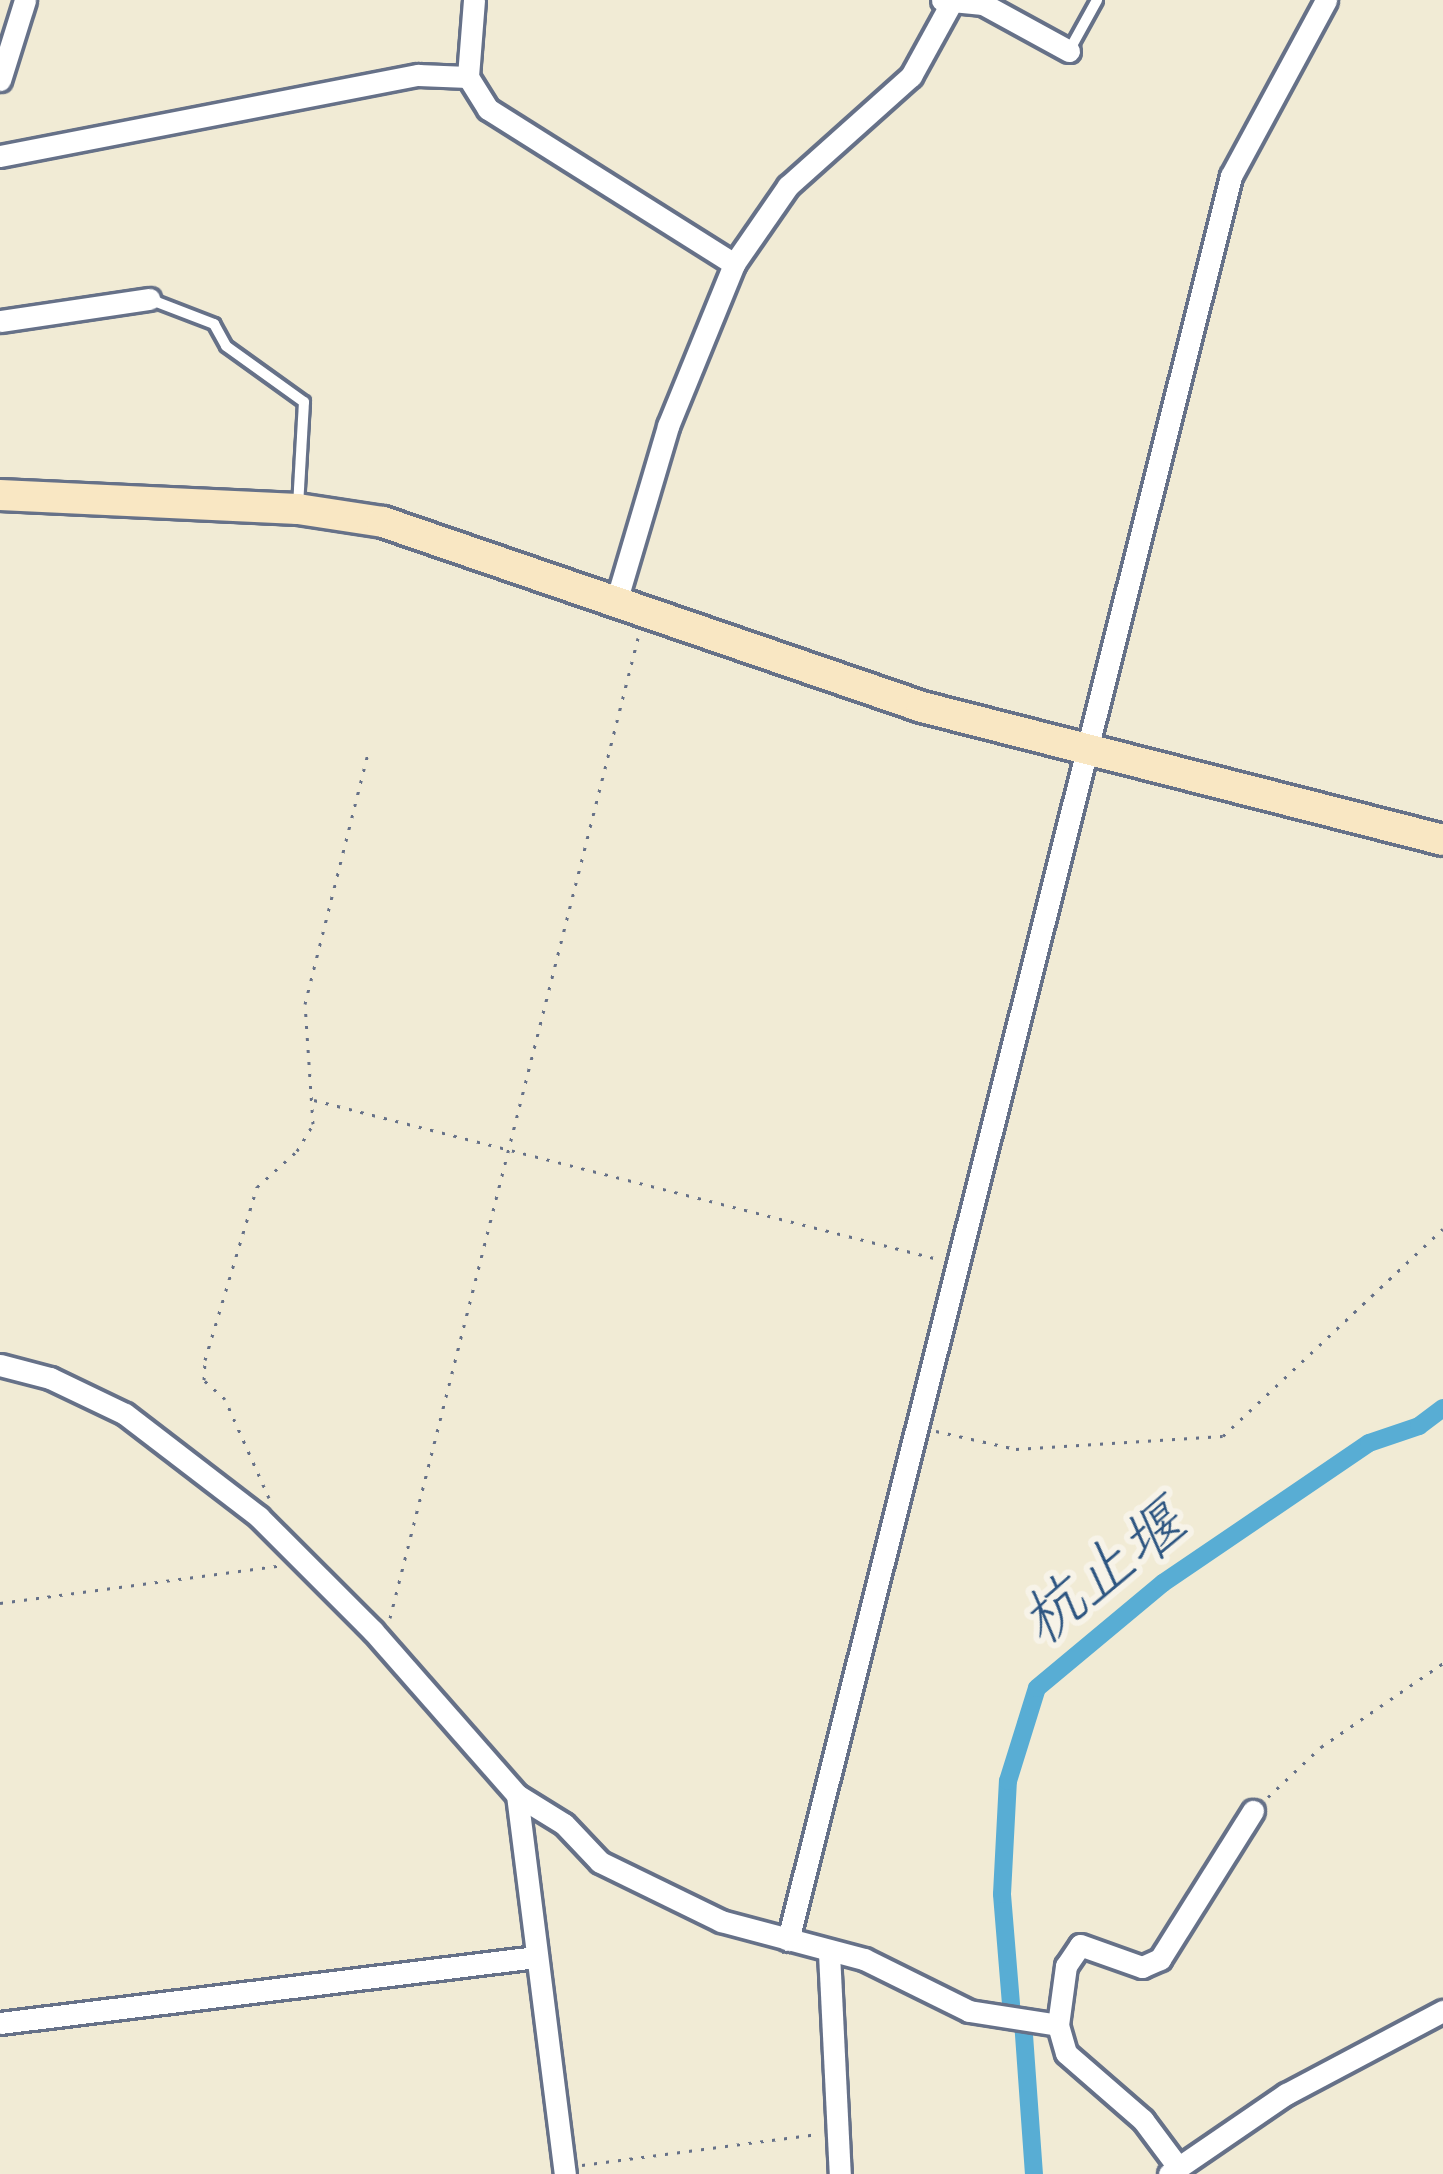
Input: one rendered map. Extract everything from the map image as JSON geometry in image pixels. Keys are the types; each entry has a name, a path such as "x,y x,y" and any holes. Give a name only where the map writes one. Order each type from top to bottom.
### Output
{"street":[{"path":"0,80 26,0"},
{"path":"474,0 469,76 510,128 734,264"},
{"path":"788,1940 1231,176 1326,0"},
{"path":"630,607 668,426 734,264 788,186 911,76 946,2 983,4 1069,51"},
{"path":"0,156 418,75 469,76"},
{"path":"0,320 149,299"},
{"path":"0,495 298,509 435,536 922,707 1443,840"},
{"path":"0,1365 50,1378 124,1414 259,1517 384,1643 517,1795 564,1824 600,1862 670,1900 829,1954 864,1959 985,2017 1058,2026"},
{"path":"517,1795 564,2171"},
{"path":"1253,1811 1160,1959 1142,1967 1080,1945 1066,1966 1058,2026 1066,2053 1143,2120 1173,2170 1346,2058 1443,2011"},
{"path":"829,1954 841,2174"},
{"path":"0,2024 536,1958"}],"lane":[{"path":"1069,51 1097,0"},
{"path":"149,299 214,324 226,346 304,402 298,509"}],"path":[{"path":"384,1643 511,1150 630,607"},
{"path":"272,1504 224,1399 204,1380 205,1360 257,1187 297,1151 313,1124 305,1004 369,750"},
{"path":"311,1099 957,1264"},
{"path":"917,1426 1016,1449 1223,1436 1443,1229"},
{"path":"0,1603 304,1563"},
{"path":"1253,1811 1321,1747 1443,1663"},
{"path":"564,2171 842,2131"}],"waterway":[{"name":"杭止堰","path":"1011,2004 1002,1894 1008,1781 1037,1688 1163,1583 1369,1443 1419,1426 1443,1408"},
{"name":"杭止堰","path":"1023,2021 1034,2174"}]}
